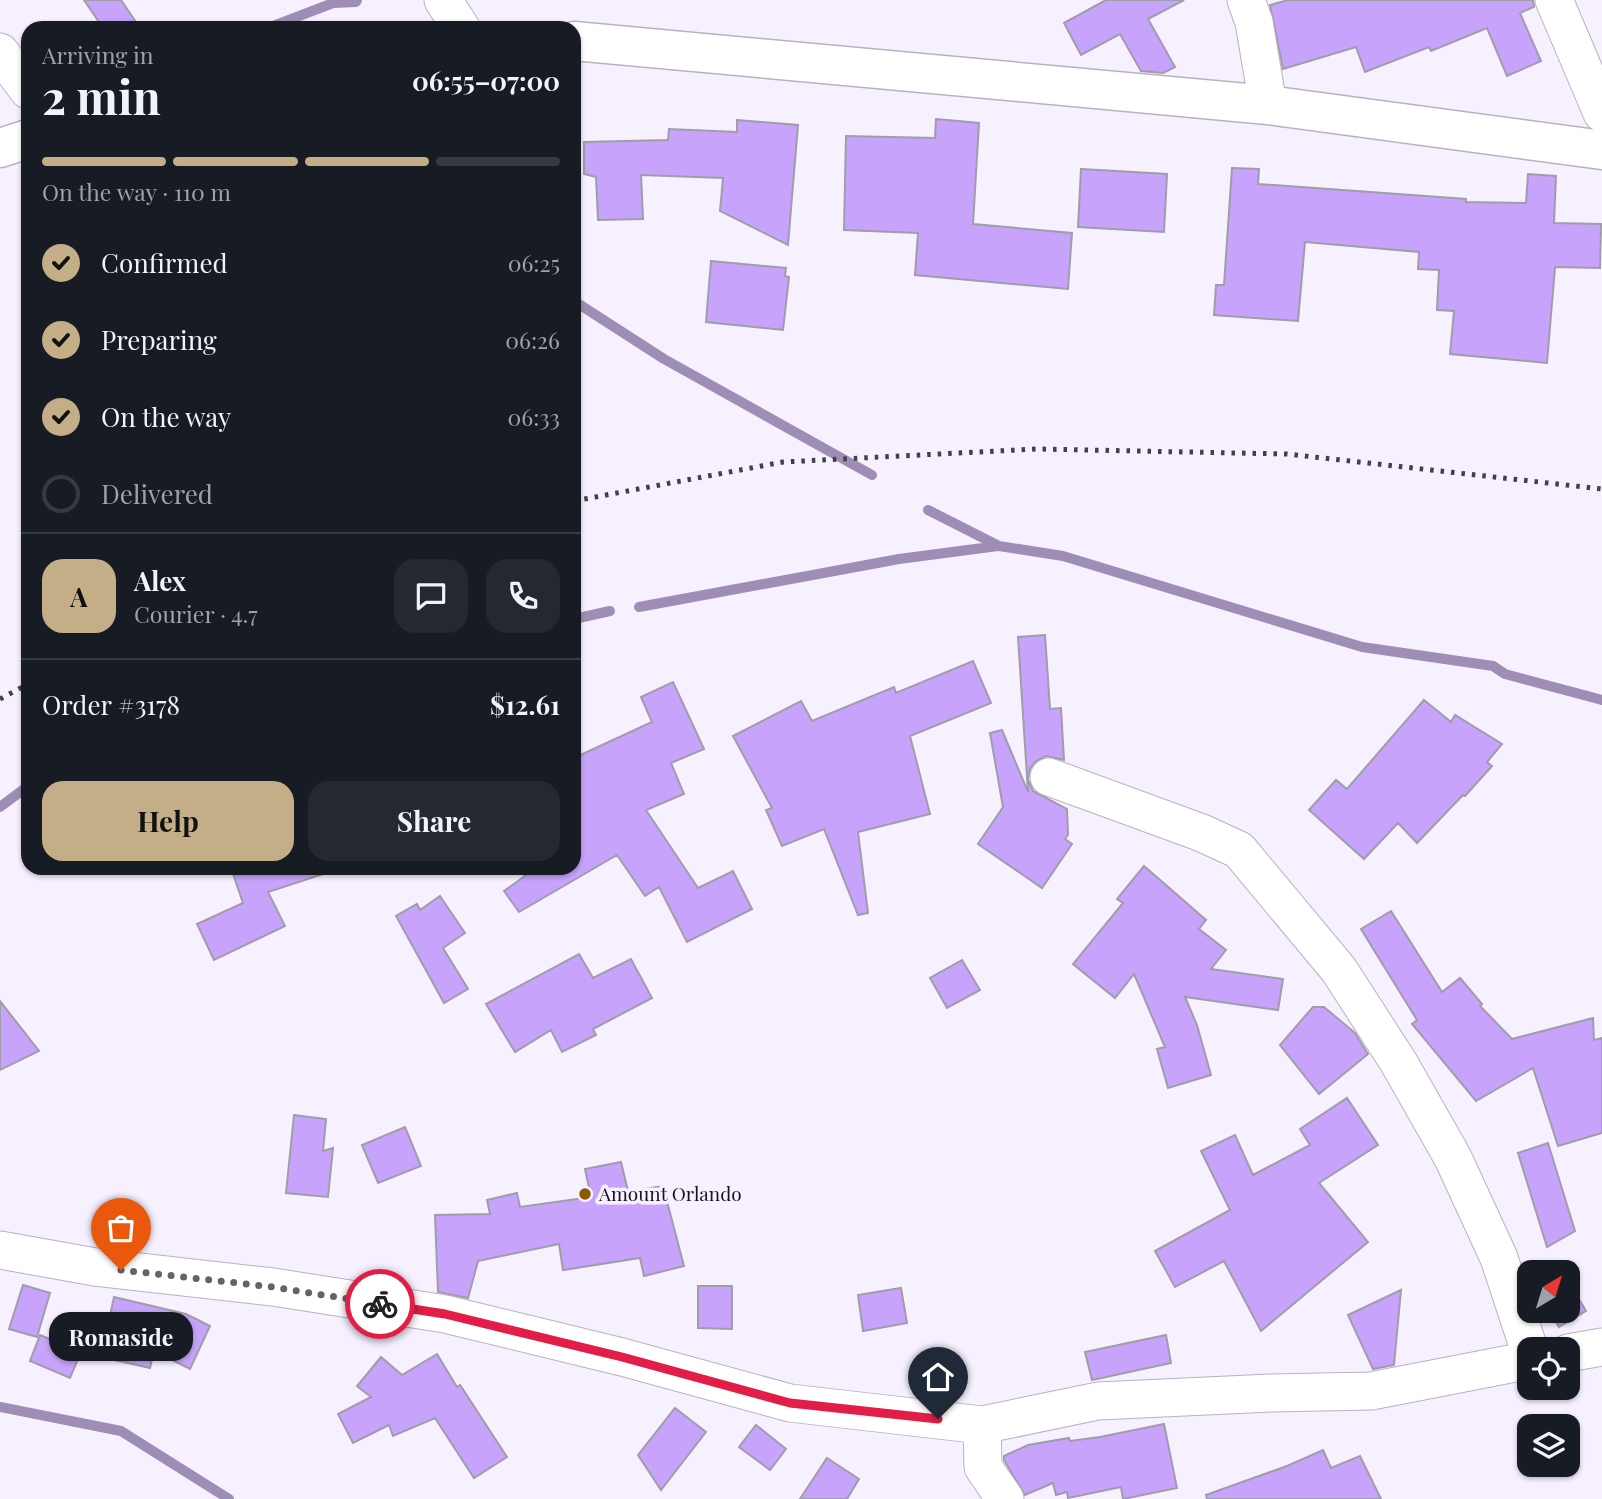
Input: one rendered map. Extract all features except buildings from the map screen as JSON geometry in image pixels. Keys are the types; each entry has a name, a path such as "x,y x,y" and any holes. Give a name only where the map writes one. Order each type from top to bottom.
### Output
{"street":[{"path":"443,0 456,21"},
{"path":"1246,0 1254,22 1268,105"},
{"path":"1554,0 1602,113"},
{"path":"581,42 1268,105 1602,149"},
{"path":"0,52 21,80"},
{"path":"0,148 21,141"},
{"path":"1049,776 1202,833 1239,850 1339,970 1391,1052 1453,1158 1499,1258 1525,1337"},
{"path":"0,1250 95,1267 273,1287 445,1314 622,1357 790,1403 982,1425 1098,1401 1371,1391 1517,1363"},
{"path":"1580,1351 1602,1347"},
{"path":"982,1425 983,1467 1005,1499"}],"waterway":[{"path":"286,21 333,3 357,0"},
{"path":"581,306 664,359 872,475"},
{"path":"928,510 999,546 1063,556 1362,647 1493,666 1505,674 1602,700"},
{"path":"639,607 899,559 998,546"},
{"path":"581,617 610,611"},
{"path":"0,807 21,791"},
{"path":"0,1407 121,1431 229,1499"}],"railway":[{"path":"581,500 783,462 1037,449 1287,454 1602,489"},
{"path":"0,699 21,688"}],"way so far":[{"path":"121,1270 273,1287 380,1304"}],"place":[{"name":"Amount Orlando","path":"585,1194"},
{"name":"Romaside","path":"121,1270"}],"route":[{"path":"380,1304 445,1314 622,1357 790,1403 938,1419"}]}
